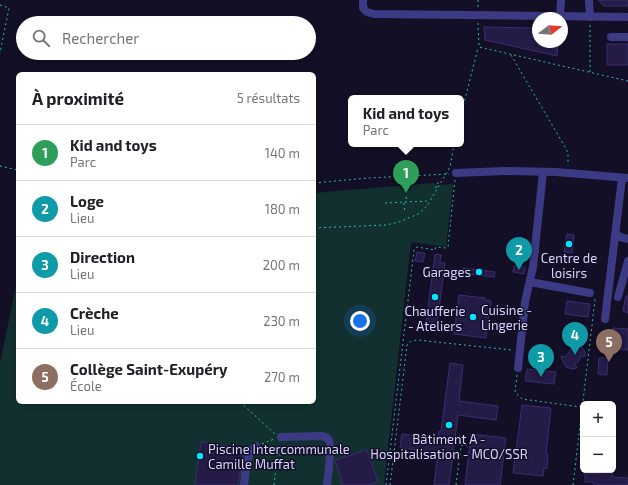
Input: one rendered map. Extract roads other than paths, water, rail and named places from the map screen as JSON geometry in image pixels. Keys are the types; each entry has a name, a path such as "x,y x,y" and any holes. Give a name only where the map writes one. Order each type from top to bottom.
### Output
{"street":[{"path":"363,0 363,8 366,12 374,14 532,16"},
{"path":"560,12 561,0"},
{"path":"589,0 590,17"},
{"path":"568,16 628,17"},
{"path":"611,37 628,37"},
{"path":"456,173 504,171 556,172 625,178 605,319"},
{"path":"518,368 525,302 535,250 543,172"},
{"path":"616,234 620,237 628,239"},
{"path":"522,249 535,250"},
{"path":"618,297 628,261"},
{"path":"530,282 590,293"},
{"path":"281,437 321,436 328,439 330,446 327,485"},
{"path":"244,485 249,454 256,446"}],"place":[{"name":"Kid and toys","path":"406,193"},
{"name":"Centre de loisirs","path":"569,244"},
{"name":"Loge","path":"519,270"},
{"name":"Garages","path":"479,272"},
{"name":"Chaufferie - Ateliers","path":"435,297"},
{"name":"Cuisine - Lingerie","path":"473,317"},
{"name":"Crèche","path":"575,355"},
{"name":"Collège Saint-Exupéry","path":"609,362"},
{"name":"Direction","path":"541,377"},
{"name":"Bâtiment A - Hospitalisation - MCO/SSR","path":"449,425"},
{"name":"Piscine Intercommunale Camille Muffat","path":"200,456"}]}
